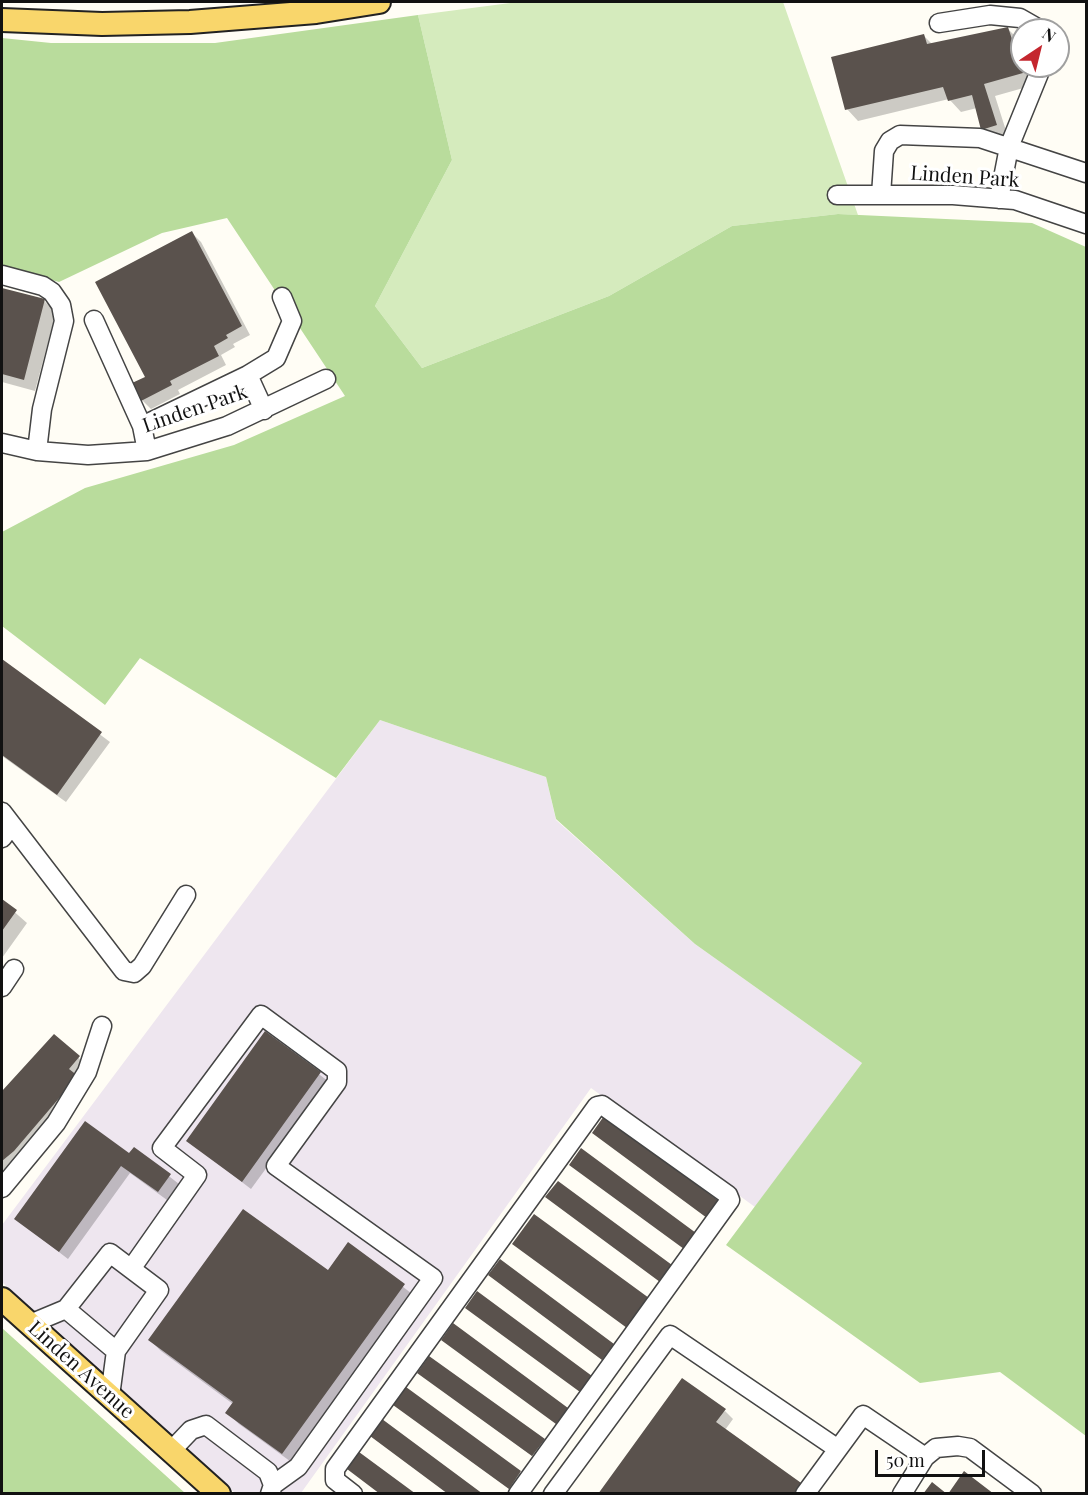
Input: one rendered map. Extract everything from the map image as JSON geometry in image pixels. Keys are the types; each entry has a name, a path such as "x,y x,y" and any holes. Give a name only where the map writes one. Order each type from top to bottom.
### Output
{"main road":[{"path":"2,20 102,24 190,22 316,12 379,2"},
{"name":"Linden Avenue","path":"2,1299 219,1494"}],"street":[{"path":"939,23 990,15 1020,18"},
{"path":"999,199 1009,147 1037,78"},
{"path":"882,195 884,151 890,141 900,135 980,138 1086,173"},
{"name":"Linden Park","path":"837,195 953,195 1015,200 1086,224"},
{"path":"2,275 43,286 52,292 61,305 64,321 42,409 37,451"},
{"path":"142,426 248,375 276,358 292,321 282,297"},
{"path":"94,320 142,426 147,451"},
{"path":"248,375 264,410"},
{"name":"Linden Park","path":"2,443 37,451 88,455 147,451 227,426 326,379"},
{"path":"5,825 124,971 134,973 142,966 186,895"},
{"path":"2,987 14,969"},
{"path":"131,1269 197,1175 162,1148 261,1015 337,1071 337,1082 276,1166 433,1278 298,1467 272,1489 268,1472 206,1425 191,1430 166,1446"},
{"path":"2,1188 56,1123 87,1072 102,1026"},
{"path":"353,1494 335,1480 335,1469 597,1106 602,1105 728,1195 730,1200 518,1494"},
{"path":"30,1324 66,1309 110,1253 159,1290 116,1351 110,1396"},
{"path":"66,1309 116,1351"},
{"path":"553,1494 670,1335 838,1449"},
{"path":"805,1494 863,1415 925,1458"},
{"path":"902,1494 925,1458 936,1448 958,1446 970,1448 1032,1494"}],"shaded area":[{"path":"380,720 546,777 556,820 695,944 862,1063 755,1207 591,1088 301,1493 235,1493 96,1371 2,1282 2,1225"}],"green space":[{"path":"518,2 783,2 858,215 838,214 732,226 609,296 422,368 375,306 452,160 418,15"},
{"path":"418,15 452,160 375,306 422,368 609,296 732,226 838,214 1032,223 1086,247 1086,1436 1000,1372 920,1383 726,1245 862,1063 695,944 556,819 546,777 380,720 336,778 140,658 105,705 2,626 2,532 85,488 234,445 345,396 227,218 162,233 59,282 2,266 2,38 51,43 215,43"},
{"path":"2,1328 143,1455 185,1493 2,1493"}],"building":[{"path":"1008,27 1010,77 984,84 997,125 981,130 972,95 948,101 943,87 845,110 831,57 924,34 927,44"},
{"path":"192,231 242,326 226,335 228,338 214,346 219,356 170,381 172,385 141,401 132,383 145,377 95,282"},
{"path":"2,288 45,299 24,380 2,374"},
{"path":"2,659 102,732 57,795 2,755"},
{"path":"2,899 17,910 2,931"},
{"path":"265,1031 321,1072 242,1182 186,1141"},
{"path":"54,1034 80,1056 69,1069 78,1076 14,1151 2,1161 2,1091"},
{"path":"604,1116 719,1201 707,1218 592,1133"},
{"path":"85,1121 129,1153 134,1147 171,1174 158,1192 121,1166 59,1252 14,1219"},
{"path":"581,1148 696,1233 684,1249 569,1165"},
{"path":"558,1181 672,1265 660,1282 545,1197"},
{"path":"243,1209 328,1270 348,1242 405,1284 282,1454 225,1413 233,1402 148,1340"},
{"path":"534,1214 649,1298 627,1328 512,1244"},
{"path":"500,1259 614,1344 602,1360 488,1275"},
{"path":"477,1291 592,1376 580,1392 465,1308"},
{"path":"453,1323 568,1408 556,1424 441,1340"},
{"path":"429,1356 545,1439 532,1456 417,1373"},
{"path":"682,1378 726,1409 716,1422 804,1485 798,1494 598,1494"},
{"path":"406,1387 521,1471 509,1489 393,1405"},
{"path":"382,1419 483,1494 448,1494 370,1436"},
{"path":"359,1452 416,1494 380,1494 347,1469"},
{"path":"964,1471 994,1494 948,1494"},
{"path":"932,1482 947,1494 923,1494"}]}
